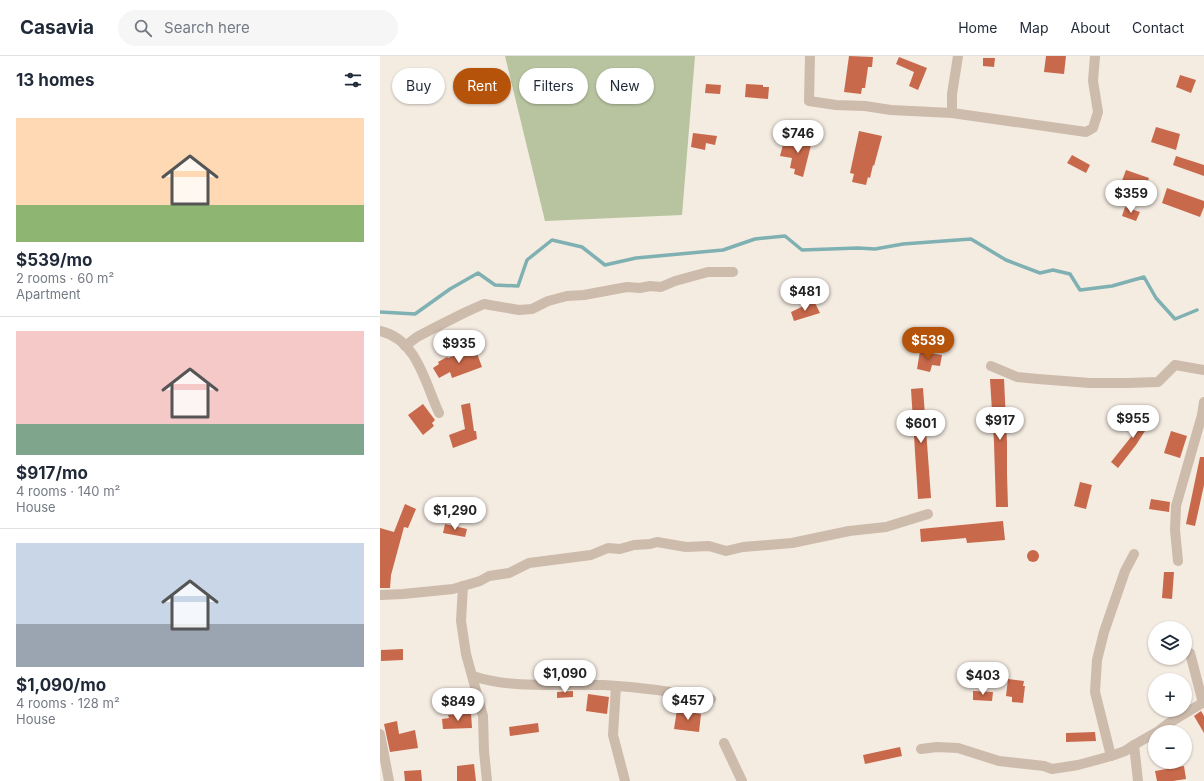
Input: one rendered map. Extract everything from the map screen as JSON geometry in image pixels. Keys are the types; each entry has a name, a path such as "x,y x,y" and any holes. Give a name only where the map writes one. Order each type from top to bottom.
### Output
{"street":[{"path":"810,56 809,101 891,110 952,113 1086,132 1093,128 1098,112 1093,82 1095,56"},
{"path":"952,113 952,94 958,56"},
{"path":"405,346 417,337 484,304 519,310 532,309 548,301 567,296 584,295 627,287 661,287 708,272 733,272"},
{"path":"380,331 390,334 413,354 439,412"},
{"path":"991,366 1017,377 1090,383 1158,382 1175,365 1204,370"},
{"path":"1178,560 1175,530 1176,506 1203,416 1204,402"},
{"path":"380,595 403,594 463,586 480,581 490,576 509,573 529,563 591,555 608,548 620,549 634,545 657,542 686,547 709,546 726,551 744,547 792,543 849,531 886,527 928,514"},
{"path":"1111,756 1095,692 1097,660 1104,632 1125,571 1134,554"},
{"path":"463,586 461,621 466,654 473,676 482,716 487,781"},
{"path":"1166,725 1203,702 1192,661"},
{"path":"473,676 486,680 516,683 616,686 711,699"},
{"path":"616,686 613,735 625,781"},
{"path":"380,734 389,781"},
{"path":"921,749 937,747 958,748 999,761 1044,766 1052,769 1078,765 1111,756 1126,751 1134,744 1148,737"},
{"path":"724,743 742,781"},
{"path":"1134,744 1138,781"}],"green space":[{"path":"505,56 695,56 682,215 545,221 511,81 511,68 508,68"}],"building":[{"path":"849,56 873,57 872,67 868,67 865,88 862,88 861,94 844,92"},
{"path":"1046,56 1066,56 1064,74 1044,72"},
{"path":"899,57 927,68 918,90 909,86 914,72 896,64"},
{"path":"983,58 995,58 994,67 983,66"},
{"path":"1180,75 1196,80 1191,93 1176,87"},
{"path":"706,84 721,85 720,94 705,93"},
{"path":"746,84 763,85 763,87 769,87 768,99 745,97"},
{"path":"1156,127 1180,134 1176,150 1151,142"},
{"path":"859,131 882,136 874,166 873,165 870,178 868,177 866,185 852,182 854,174 850,173"},
{"path":"693,133 717,136 715,145 706,143 705,150 691,147"},
{"path":"802,134 813,137 803,177 794,174 795,169 790,168 792,158 780,156 784,141 800,145"},
{"path":"1072,155 1090,165 1086,173 1067,163"},
{"path":"1176,156 1204,165 1204,176 1173,165"},
{"path":"1126,170 1149,178 1143,194 1120,186"},
{"path":"1167,188 1204,201 1204,207 1200,217 1162,203"},
{"path":"1125,207 1140,212 1136,221 1122,216"},
{"path":"814,301 820,313 794,321 791,312"},
{"path":"475,348 482,367 452,378 450,372 439,378 433,368 439,364 438,362 447,357 448,358"},
{"path":"920,351 942,355 940,366 932,365 930,372 917,369"},
{"path":"990,379 1004,379 1008,507 996,507"},
{"path":"923,388 931,498 918,499 911,389"},
{"path":"470,403 474,431 476,431 477,439 453,448 449,435 465,429 461,405"},
{"path":"423,404 435,420 432,423 434,426 423,435 408,415"},
{"path":"1144,411 1151,415 1149,418 1152,420 1136,445 1118,468 1111,462 1135,432 1132,430"},
{"path":"1171,431 1187,436 1180,458 1164,453"},
{"path":"1200,457 1204,457 1204,485 1195,526 1186,524"},
{"path":"1080,482 1092,485 1086,509 1074,506"},
{"path":"1151,499 1170,502 1169,512 1149,509"},
{"path":"405,504 416,509 408,528 404,527 391,575 390,588 380,588 380,528 394,532"},
{"path":"1003,521 1005,540 967,543 966,538 921,542 920,529"},
{"path":"445,524 467,529 465,537 443,533"},
{"path":"1035,550 1038,551 1038,561 1031,562 1028,561 1027,554 1028,551"},
{"path":"1164,572 1174,572 1172,599 1162,598"},
{"path":"403,649 403,660 381,661 381,650"},
{"path":"1008,679 1024,681 1023,686 1025,686 1023,703 1012,702 1012,697 1006,696"},
{"path":"573,691 573,697 557,698 557,692"},
{"path":"973,691 993,692 992,701 973,700"},
{"path":"588,694 609,697 607,714 586,711"},
{"path":"677,710 701,714 699,732 674,729"},
{"path":"1201,711 1204,716 1204,733 1194,716"},
{"path":"471,713 472,728 443,729 442,719 449,718 448,715"},
{"path":"397,721 399,734 415,730 418,748 390,752 384,724"},
{"path":"538,723 539,732 510,736 509,727"},
{"path":"1095,732 1096,741 1066,742 1066,733"},
{"path":"900,747 902,756 865,764 863,755"},
{"path":"474,764 476,781 457,781 457,766"},
{"path":"1167,769 1184,769 1186,779 1157,781 1155,771"},
{"path":"421,770 422,781 405,781 404,771"}],"waterway":[{"path":"380,312 415,314 450,289 478,273 495,285 518,286 527,260 552,240 582,247 605,265 636,258 723,250 755,239 785,236 802,250 858,248 875,249 903,244 971,239 1006,260 1040,273 1053,270 1070,274 1080,290 1112,286 1144,277 1156,298 1175,319 1197,310"}]}
